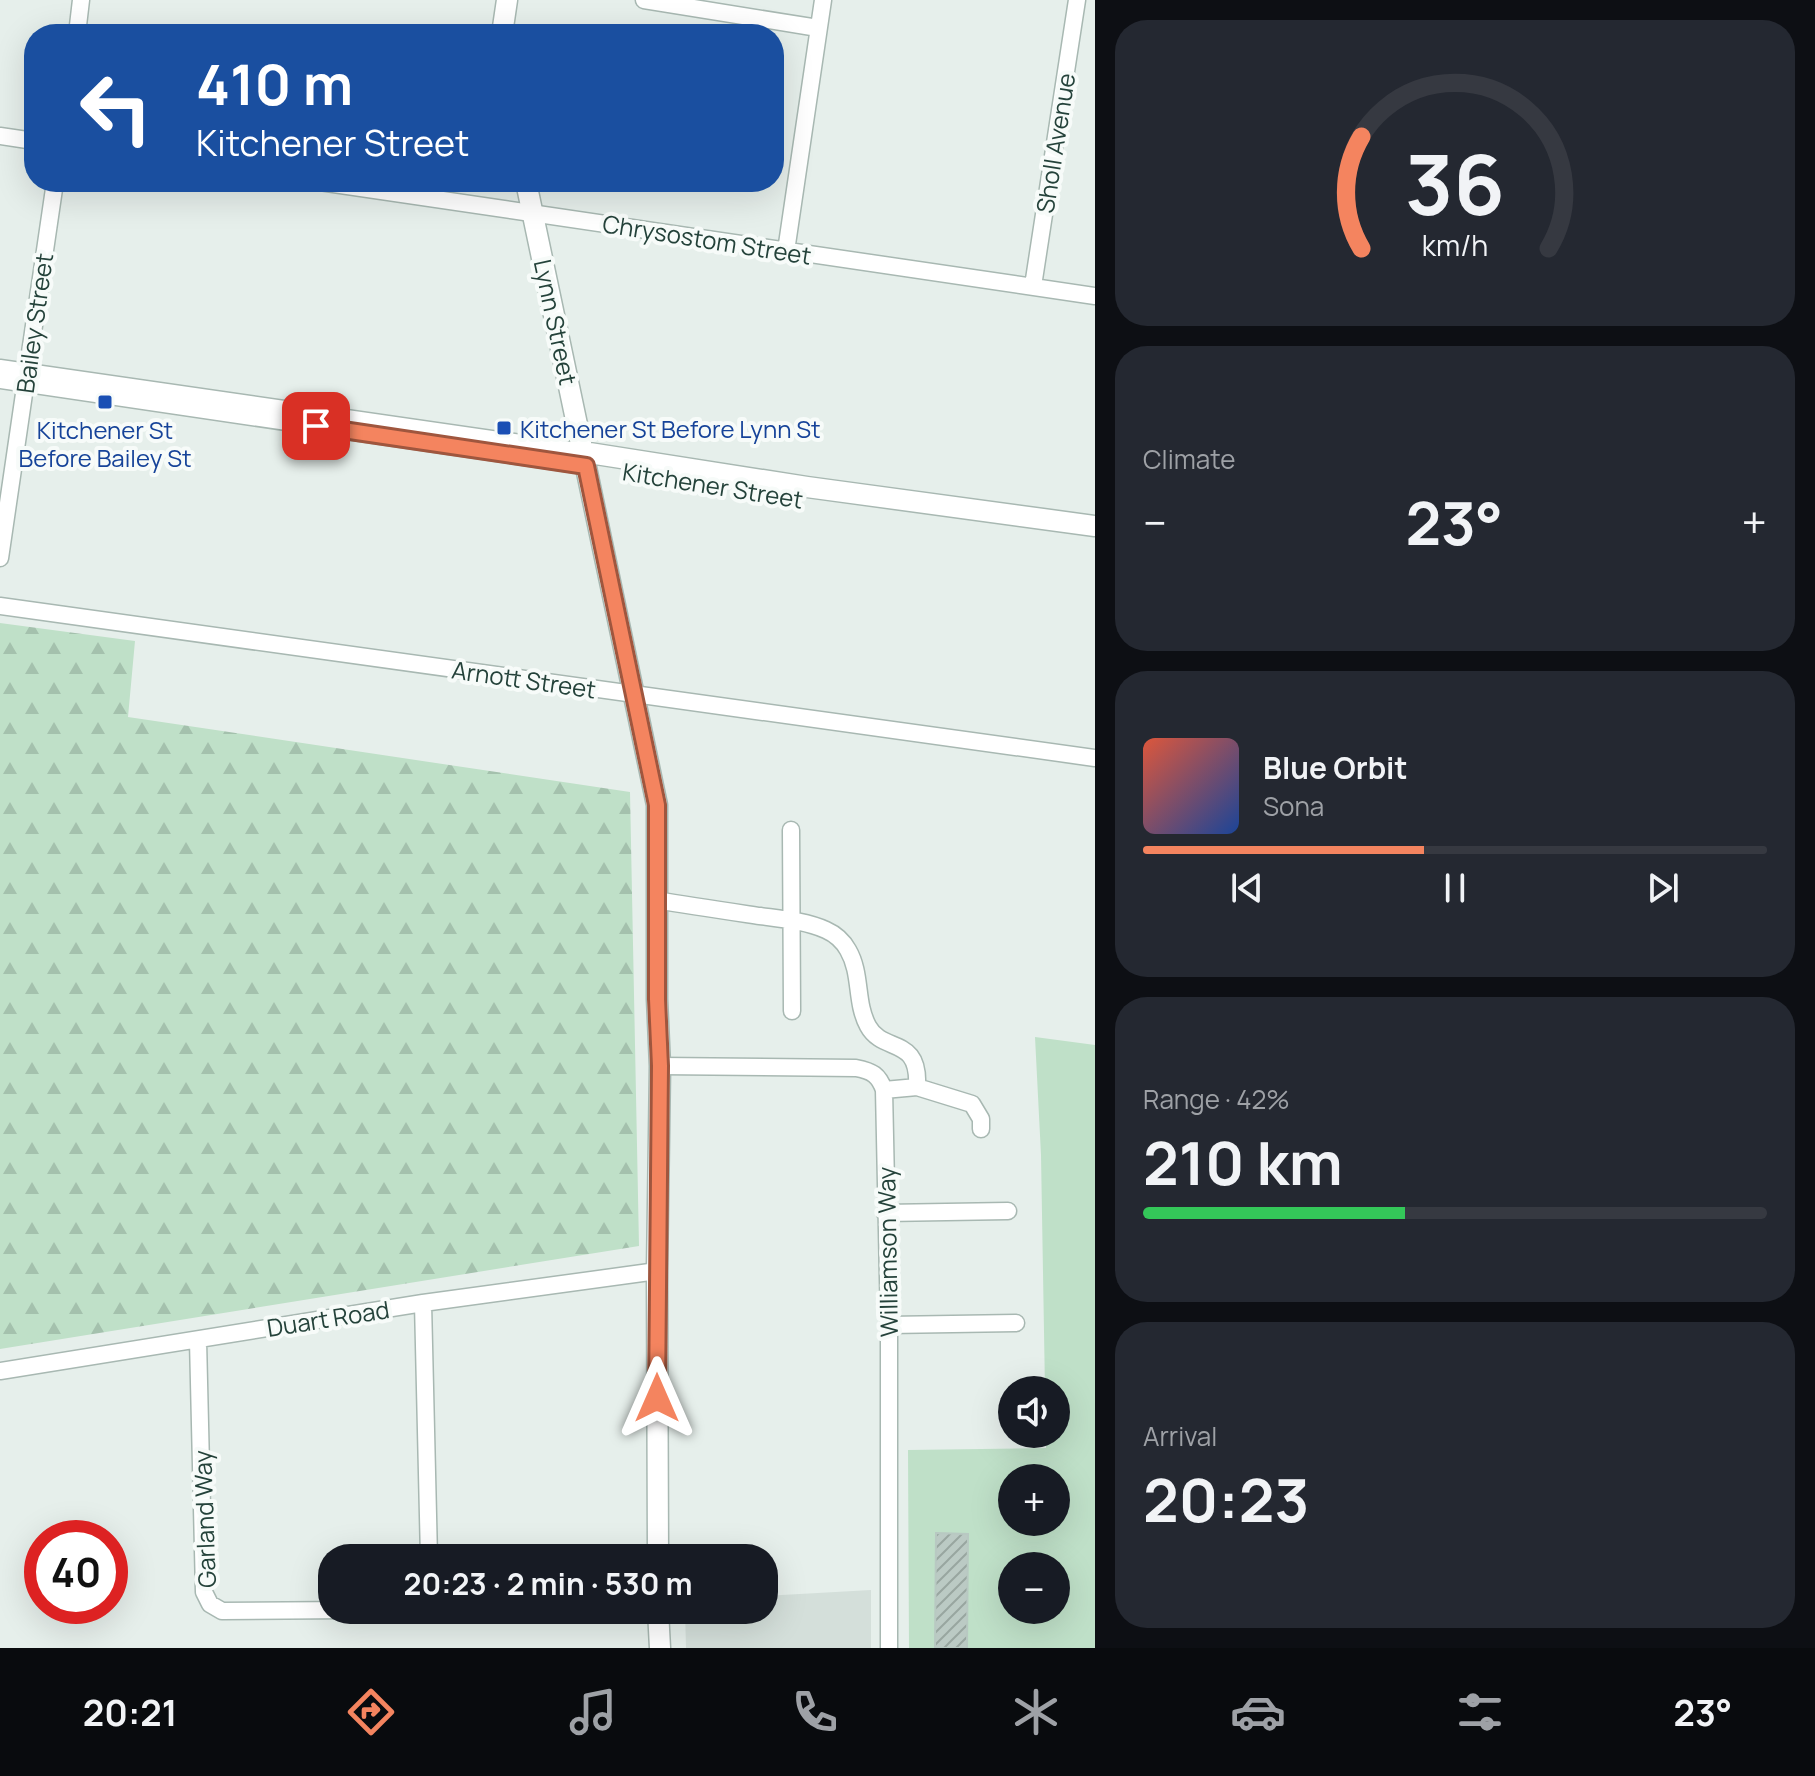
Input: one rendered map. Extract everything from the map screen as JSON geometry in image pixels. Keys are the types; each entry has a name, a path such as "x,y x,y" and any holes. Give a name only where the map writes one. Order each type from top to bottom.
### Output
{"street":[{"path":"78,24 81,0"},
{"path":"503,24 507,0"},
{"path":"644,0 818,28"},
{"path":"786,251 823,0"},
{"name":"Sholl Avenue","path":"1033,286 1077,0"},
{"path":"0,136 24,140"},
{"name":"Bailey Street","path":"0,558 54,192"},
{"name":"Chrysostom Street","path":"389,192 1095,296"},
{"name":"Lynn Street","path":"528,192 657,805 660,1066 658,1544"},
{"name":"Kitchener Street","path":"0,368 26,377 584,459 1095,526"},
{"name":"Kitchener Street","path":"0,380 26,377"},
{"name":"Kitchener Street","path":"584,459 853,506 1095,539"},
{"name":"Arnott Street","path":"0,606 1095,758"},
{"path":"791,830 792,1011"},
{"path":"657,900 792,921 836,935 846,945 859,973 864,1017 869,1029 908,1052 915,1063 917,1087"},
{"path":"660,1066 856,1068 875,1074 884,1090 917,1087 972,1104 981,1119 981,1129"},
{"name":"Williamson Way","path":"884,1090 889,1325 889,1648"},
{"path":"885,1213 1008,1211"},
{"name":"Duart Road","path":"0,1371 423,1303 657,1271"},
{"path":"423,1303 429,1544"},
{"path":"889,1325 1016,1323"},
{"name":"Garland Way","path":"198,1340 204,1592 210,1604 222,1611 318,1610"},
{"path":"659,1624 660,1648"}],"shaded area":[{"path":"871,1590 871,1648 686,1648 685,1624 778,1624 778,1595"}],"green space":[{"path":"0,623 135,641 128,717 630,792 639,1246 0,1349"},
{"path":"1035,1037 1095,1045 1095,1648 909,1648 908,1450 1070,1448 1070,1376 1045,1376 1041,1155"}],"building":[{"path":"936,1533 968,1534 967,1648 935,1648"}],"place":[{"name":"Kitchener St Before Bailey St","path":"105,402"},
{"name":"Kitchener St Before Lynn St","path":"504,428"}],"route":[{"path":"316,426 586,466 657,805 660,1066 657,1398"}]}
